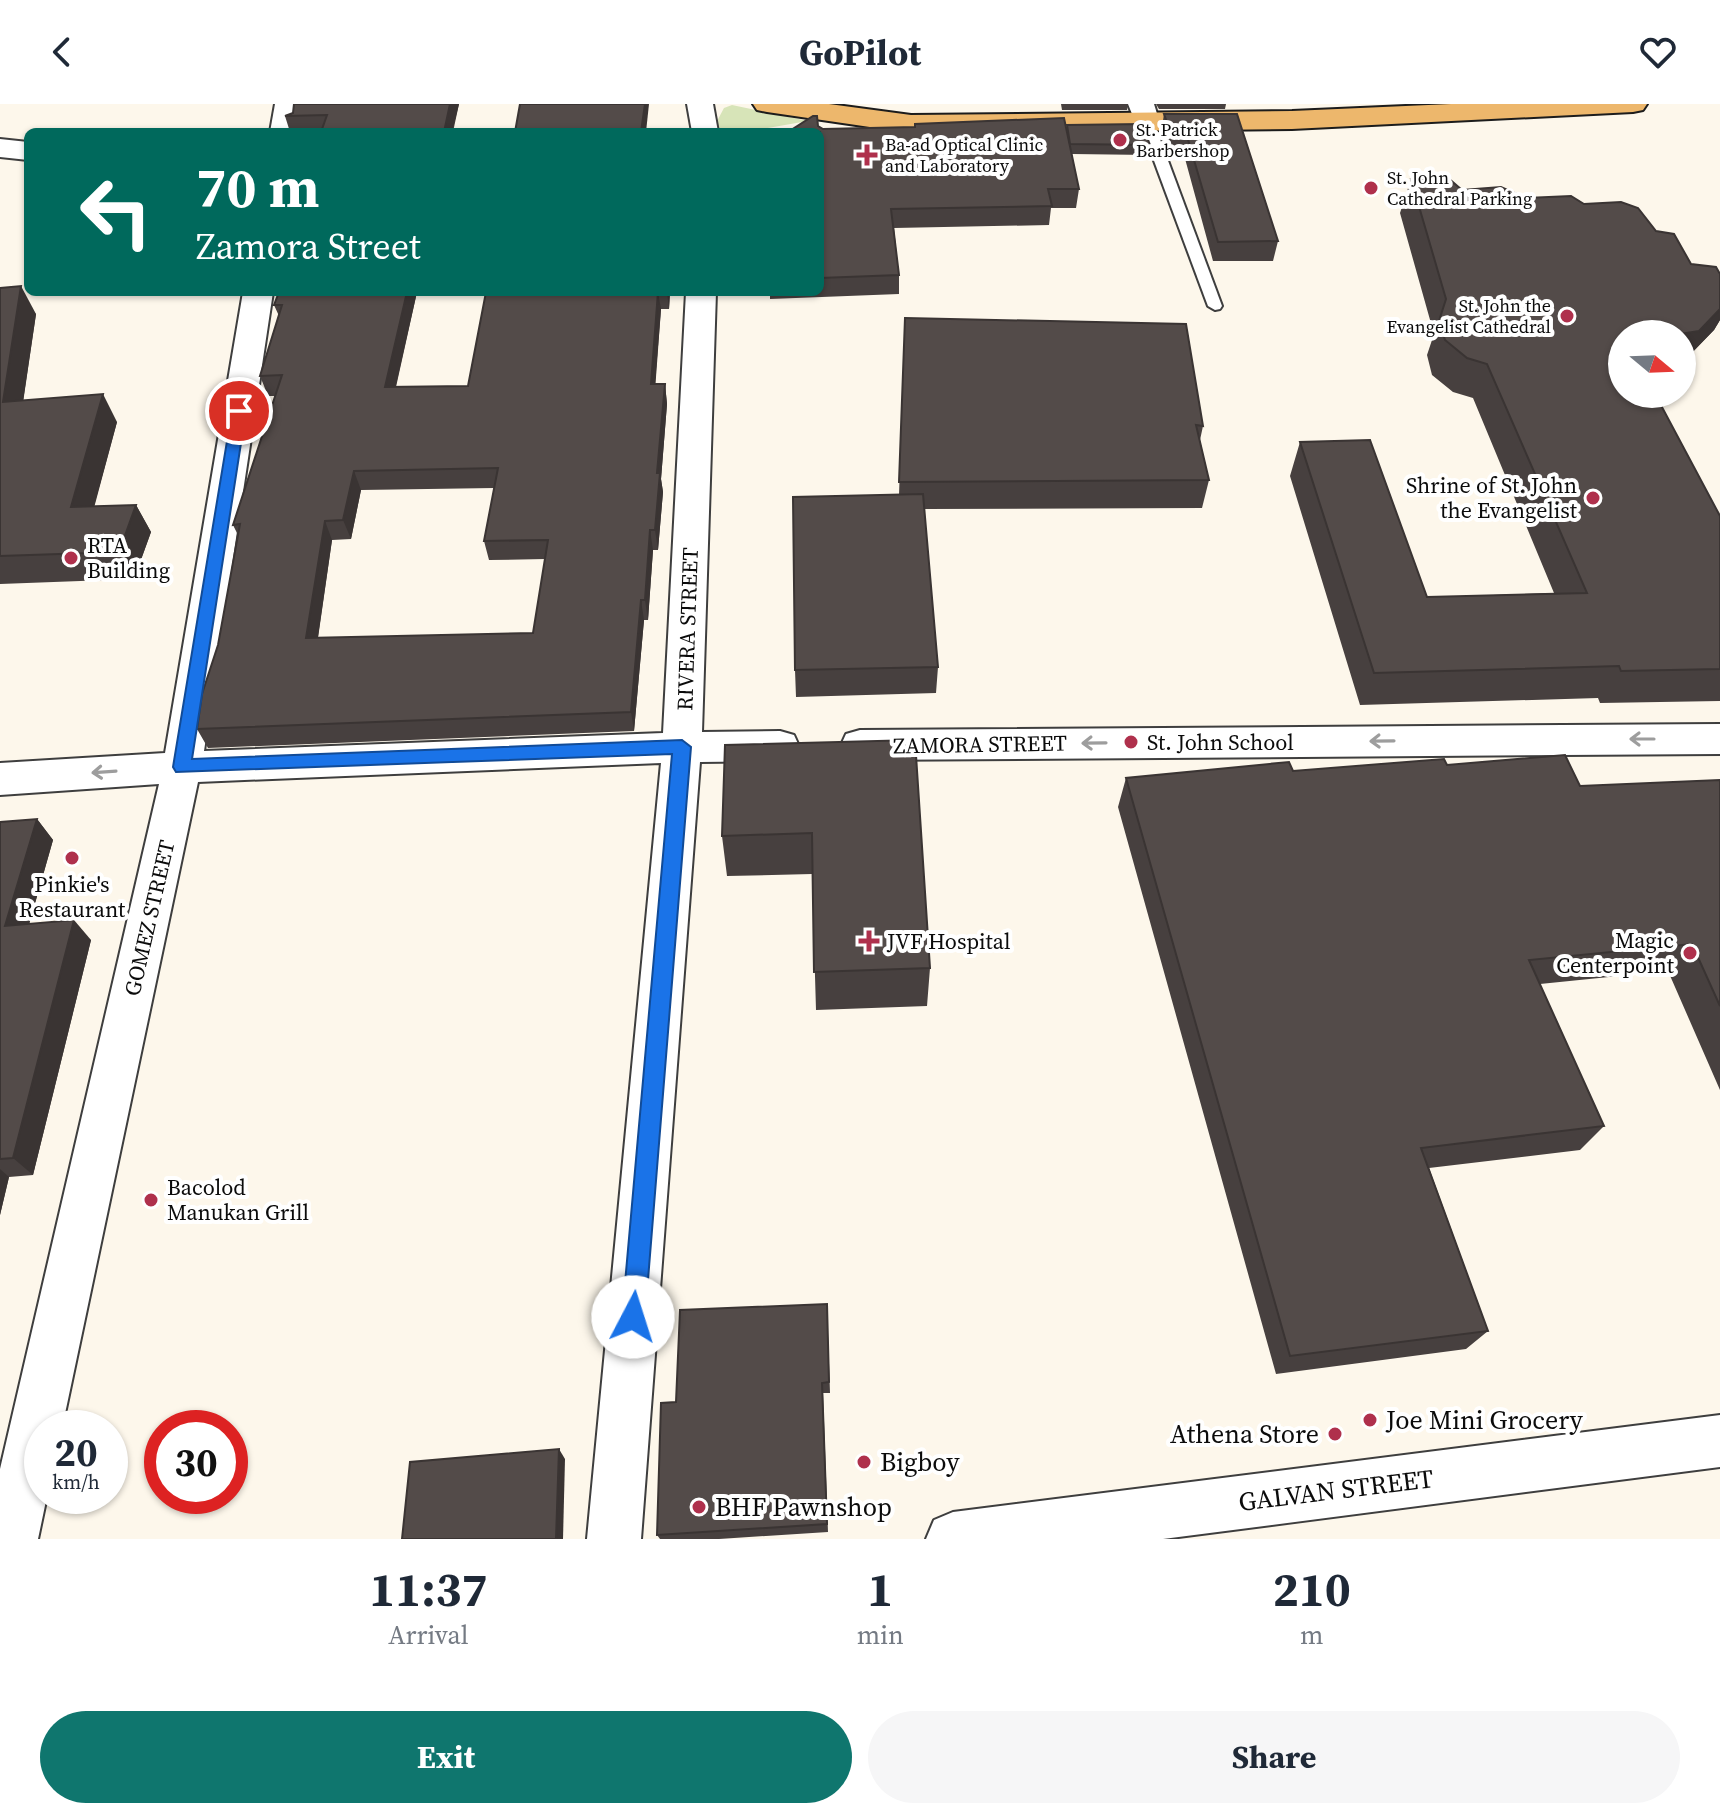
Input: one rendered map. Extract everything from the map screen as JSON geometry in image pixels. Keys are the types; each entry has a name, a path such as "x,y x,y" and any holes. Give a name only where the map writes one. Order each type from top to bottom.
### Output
{"main road":[{"path":"767,104 833,117"},
{"path":"911,124 1144,114 1633,104"}],"street":[{"path":"284,128 288,104"},
{"path":"700,104 704,128"},
{"path":"833,117 911,124"},
{"path":"0,148 24,151"},
{"name":"GOMEZ STREET","path":"11,1539 182,767 257,296"},
{"name":"RIVERA STREET","path":"614,1539 682,747 701,296"},
{"name":"ZAMORA STREET","path":"0,779 182,767 682,747 1720,739"},
{"name":"GALVAN STREET","path":"953,1539 1720,1441"}],"lane":[{"path":"1144,114 1215,306"}],"green space":[{"path":"732,105 808,121 768,128 719,128 716,123 724,108"}],"building":[{"path":"294,104 450,104 445,128 322,128 327,115 285,116 293,113"},
{"path":"520,104 645,104 642,128 516,128"},
{"path":"1164,114 1237,114 1278,241 1218,242 1187,136 1172,136"},
{"path":"817,116 818,126 821,128 794,128"},
{"path":"1064,118 1079,189 1048,189 1052,206 891,209 899,275 824,278 824,129"},
{"path":"1142,124 1150,145 1070,144 1067,125"},
{"path":"1447,177 1462,190 1501,187 1526,198 1571,196 1584,204 1621,202 1638,208 1656,231 1674,234 1691,264 1716,267 1720,274 1720,309 1699,331 1696,331 1696,320 1608,320 1608,408 1662,408 1720,516 1720,669 1621,671 1619,666 1374,673 1300,442 1370,440 1427,597 1587,593 1487,364 1467,358 1445,340 1439,321 1446,299 1411,179"},
{"path":"21,286 3,402 103,394 71,507 136,505 119,552 0,556 0,288"},
{"path":"277,296 406,296 385,387 468,386 485,296 658,296 651,384 665,384 657,473 660,473 655,530 650,530 645,600 641,600 631,712 197,729 202,694 218,645 240,524 233,525 282,375 260,376 282,305 274,305","holes":["498,468 484,541 548,540 533,633 306,638 325,521 343,520 354,471"]},
{"path":"905,318 1186,324 1203,426 1196,425 1209,480 899,482"},
{"path":"923,494 938,667 795,670 793,497"},
{"name":"JVF Hospital","path":"915,740 930,968 814,972 812,833 722,836 725,745"},
{"path":"1565,755 1580,786 1720,780 1720,1006 1692,944 1529,960 1604,1126 1421,1148 1488,1331 1290,1356 1126,778 1289,762 1293,771 1444,759 1447,765"},
{"path":"37,819 5,926 74,920 13,1158 0,1159 0,822"},
{"path":"827,1304 829,1382 822,1383 827,1524 657,1535 661,1403 676,1402 680,1310"},
{"path":"559,1449 556,1539 402,1539 410,1462"}],"place":[{"name":"St. Patrick Barbershop","path":"1120,140"},
{"name":"Ba-ad Optical Clinic and Laboratory","path":"867,155"},
{"name":"St. John Cathedral Parking","path":"1371,188"},
{"name":"St. John the Evangelist Cathedral","path":"1567,316"},
{"name":"Shrine of St. John the Evangelist","path":"1593,498"},
{"name":"RTA Building","path":"71,558"},
{"name":"St. John School","path":"1131,742"},
{"name":"Pinkie's Restaurant","path":"72,858"},
{"name":"JVF Hospital","path":"869,941"},
{"name":"Magic Centerpoint","path":"1690,953"},
{"name":"Bacolod Manukan Grill","path":"151,1200"},
{"name":"Joe Mini Grocery","path":"1370,1420"},
{"name":"Athena Store","path":"1335,1434"},
{"name":"Bigboy","path":"864,1462"},
{"name":"BHF Pawnshop","path":"699,1507"}],"route":[{"path":"239,411 182,767 682,747 633,1317"}]}
